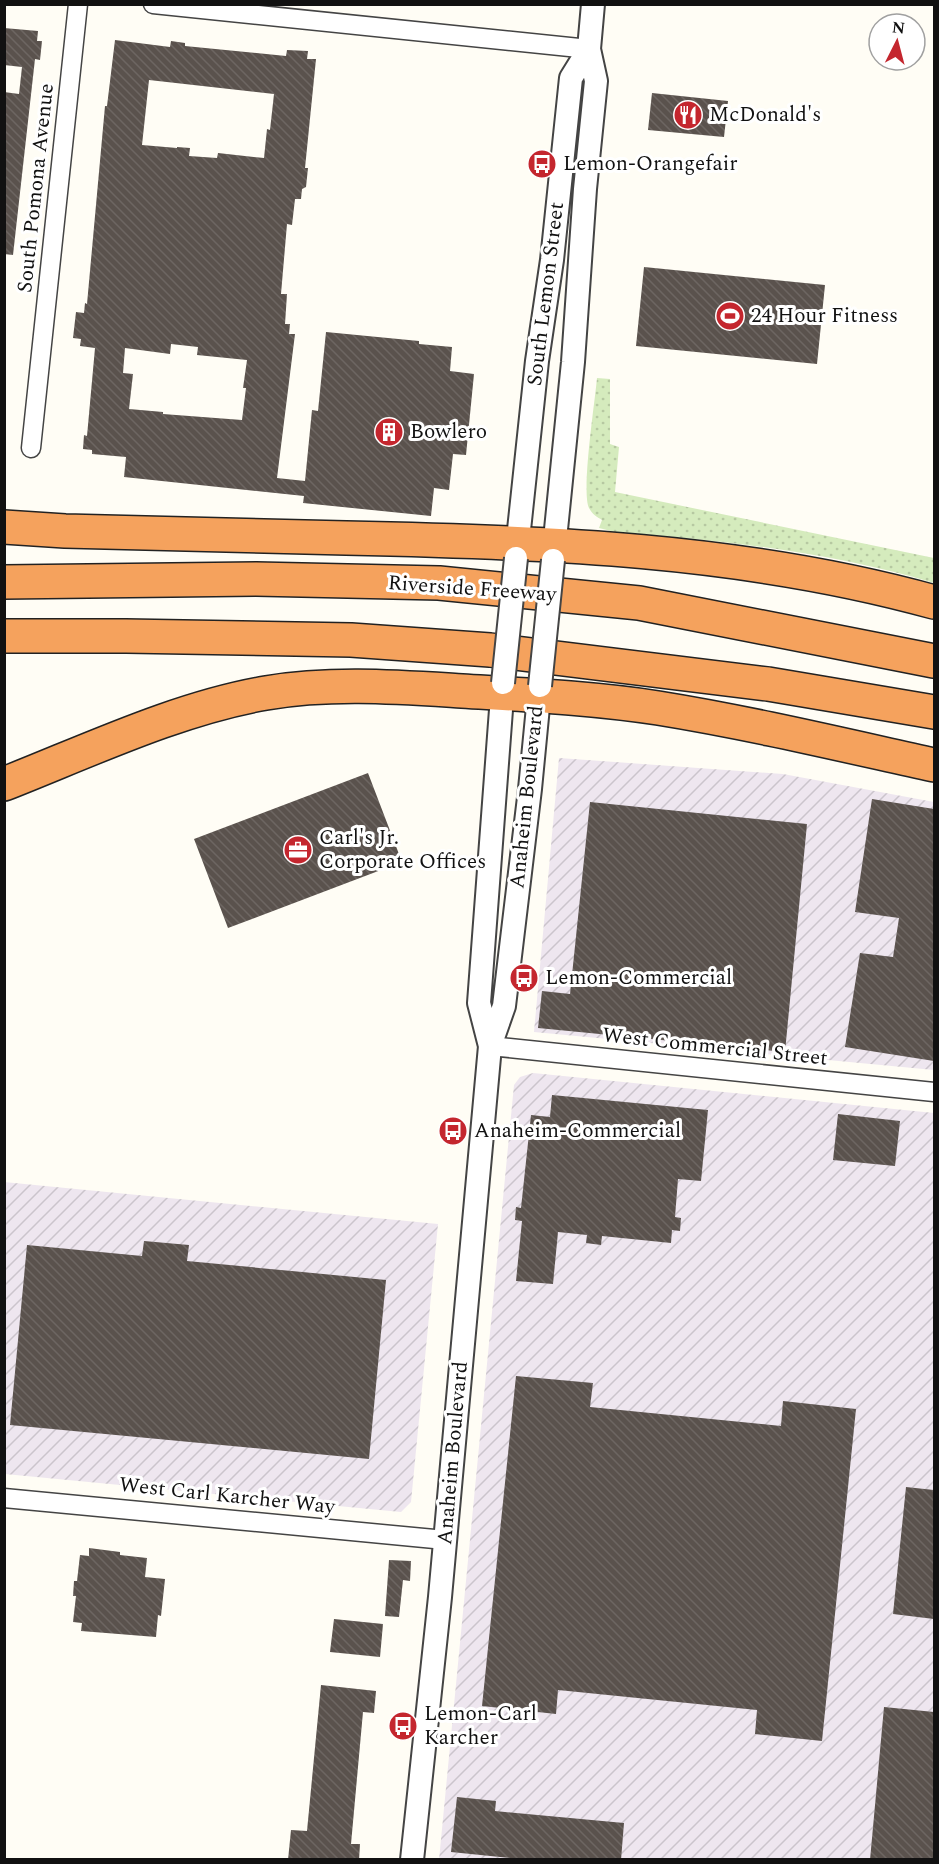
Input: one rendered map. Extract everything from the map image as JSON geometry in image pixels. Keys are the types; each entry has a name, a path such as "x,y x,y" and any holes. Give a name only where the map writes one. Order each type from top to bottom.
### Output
{"highway":[{"path":"4,527 554,553 656,553 772,567 854,582 934,602"},
{"name":"Riverside Freeway","path":"4,582 256,579 439,583 639,603 934,661"},
{"path":"4,636 351,640 490,650 768,684 934,712"},
{"path":"4,784 185,713 266,693 302,688 372,686 502,688 539,691 716,718 934,765"}],"street":[{"name":"South Pomona Avenue","path":"31,448 78,4"},
{"path":"153,4 589,49"},
{"name":"South Lemon Street","path":"554,553 573,362 585,189 596,81 589,49 593,4"},
{"name":"South Lemon Street","path":"517,551 571,78 589,49"},
{"name":"Anaheim Boulevard","path":"490,1046 479,1003 502,688 517,551"},
{"name":"Anaheim Boulevard","path":"412,1860 445,1540 490,1046 504,1006 529,797 554,553"},
{"name":"West Commercial Street","path":"490,1046 934,1092"},
{"name":"West Carl Karcher Way","path":"4,1497 445,1540"}],"shaded area":[{"path":"559,758 783,774 934,802 934,1070 534,1032"},
{"path":"533,1073 934,1113 934,1859 439,1860 514,1085 520,1077"},
{"path":"4,1182 438,1224 411,1502 401,1512 5,1474"}],"green space":[{"path":"597,378 610,379 610,444 619,447 615,492 934,558 934,583 816,555 736,543 615,532 599,528 602,520 593,514 587,499 589,446"}],"building":[{"path":"4,28 38,31 37,41 42,41 40,60 35,59 13,255 4,254 4,92 19,94 22,67 4,65"},
{"path":"115,40 170,47 171,41 185,43 185,46 286,56 287,50 308,51 307,59 316,59 305,168 308,168 306,187 302,189 301,199 295,199 292,225 287,224 281,294 287,294 285,324 290,324 289,334 295,334 277,478 305,481 312,410 318,411 326,332 419,341 419,344 452,347 450,371 474,374 466,455 453,454 449,490 434,488 431,516 303,503 304,496 124,477 126,457 92,454 92,450 83,449 84,435 87,436 95,348 80,346 81,339 73,338 76,312 84,313 85,303 87,304 105,106 107,106","holes":["149,80 274,94 264,158 218,153 217,158 189,156 190,148 142,145","171,344 198,347 197,355 247,360 242,420 129,409 133,374 123,373 125,348 170,354"]},
{"name":"McDonald's","path":"652,93 728,101 724,137 648,130"},
{"name":"24 Hour Fitness","path":"644,267 825,285 817,364 636,346"},
{"name":"Carl's Jr. Corporate Offices","path":"368,773 402,862 228,928 194,839"},
{"path":"872,799 934,809 934,1061 845,1047 860,953 893,957 899,918 855,912"},
{"path":"590,802 807,824 785,1052 538,1028 542,991 570,994"},
{"path":"552,1095 708,1110 701,1181 678,1179 675,1217 681,1218 680,1231 672,1230 671,1243 602,1236 601,1245 586,1243 587,1235 558,1232 553,1284 516,1281 522,1221 515,1220 516,1207 521,1208 531,1115 550,1117"},
{"path":"838,1114 900,1121 895,1166 833,1160"},
{"path":"144,1241 189,1245 187,1261 386,1280 369,1459 10,1425 27,1245 142,1256"},
{"path":"516,1376 593,1383 590,1407 781,1426 783,1401 856,1409 822,1741 755,1734 757,1710 558,1690 556,1714 482,1706"},
{"path":"906,1487 934,1490 934,1619 893,1614"},
{"path":"89,1548 147,1558 145,1577 165,1579 156,1637 81,1631 82,1623 73,1622 76,1596 73,1596 74,1581 77,1581 80,1555 89,1556"},
{"path":"389,1560 411,1561 410,1581 403,1580 399,1617 385,1616"},
{"path":"334,1619 383,1624 380,1657 330,1652"},
{"path":"321,1685 376,1691 374,1713 363,1712 351,1844 360,1844 359,1860 288,1860 291,1830 307,1831"},
{"path":"884,1707 934,1712 934,1860 870,1860"},
{"path":"457,1797 496,1801 495,1811 624,1823 621,1860 530,1860 451,1852"}],"place":[{"name":"McDonald's","path":"688,115"},
{"name":"Lemon-Orangefair","path":"542,164"},
{"name":"24 Hour Fitness","path":"730,316"},
{"name":"Bowlero","path":"389,432"},
{"name":"Carl's Jr. Corporate Offices","path":"298,850"},
{"name":"Lemon-Commercial","path":"524,978"},
{"name":"Anaheim-Commercial","path":"453,1131"},
{"name":"Lemon-Carl Karcher","path":"403,1726"}]}
